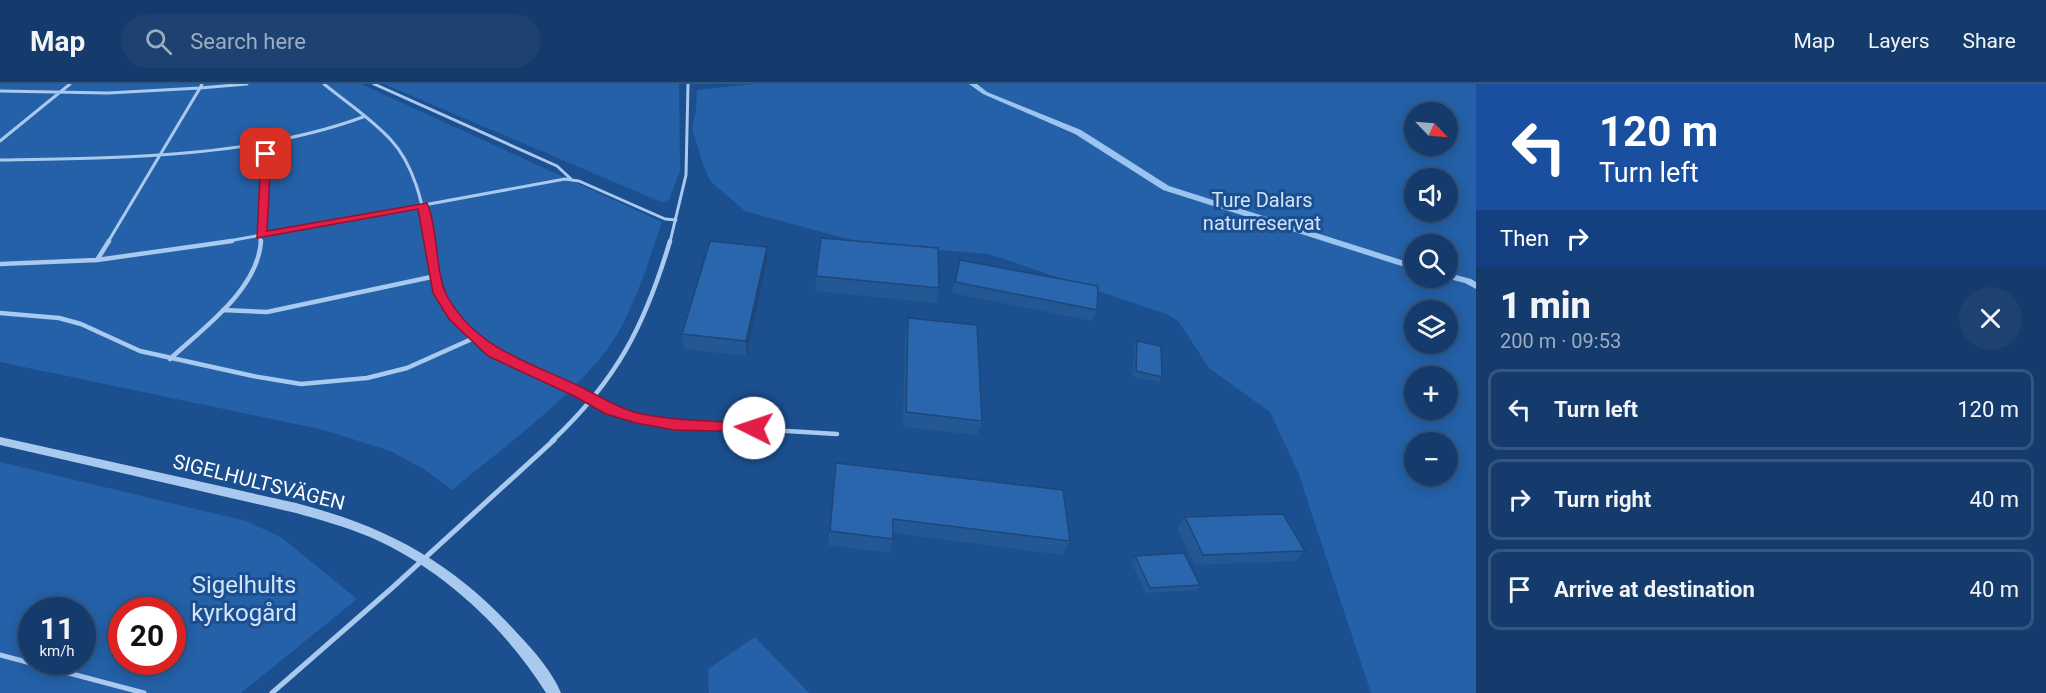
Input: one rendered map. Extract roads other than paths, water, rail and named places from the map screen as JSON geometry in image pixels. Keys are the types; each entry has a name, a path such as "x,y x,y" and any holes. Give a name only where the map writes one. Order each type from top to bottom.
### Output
{"street":[{"name":"SIGELHULTSVÄGEN","path":"0,441 331,517 393,542 425,560 449,578 496,621 542,671 554,693"}],"lane":[{"path":"0,141 70,84"},
{"path":"0,91 60,93 247,84"},
{"path":"324,84 391,140 405,159 423,205 439,293 454,316 474,338 493,353 611,410 636,418 674,424 837,434"},
{"path":"374,84 556,166 571,179 665,219 676,220"},
{"path":"272,693 425,560 592,400 616,368 643,319 668,250 676,220 686,175 688,84"},
{"path":"97,260 201,86"},
{"path":"0,160 160,154 264,142 330,128 363,117"},
{"path":"170,358 222,310 243,286 260,252 264,142"},
{"path":"0,264 97,260 197,247 571,179"},
{"path":"222,310 267,312 436,276"},
{"path":"0,313 59,318 81,324 140,351 301,384 336,383 407,369 474,338"},
{"path":"0,655 144,693"}],"waterway":[{"path":"972,84 985,93 1078,132 1166,188 1404,264"},
{"path":"1458,278 1476,286"}],"park label":[{"name":"Ture Dalars naturreservat","path":"1262,212"},
{"name":"Sigelhults kyrkogård","path":"244,599"}]}
